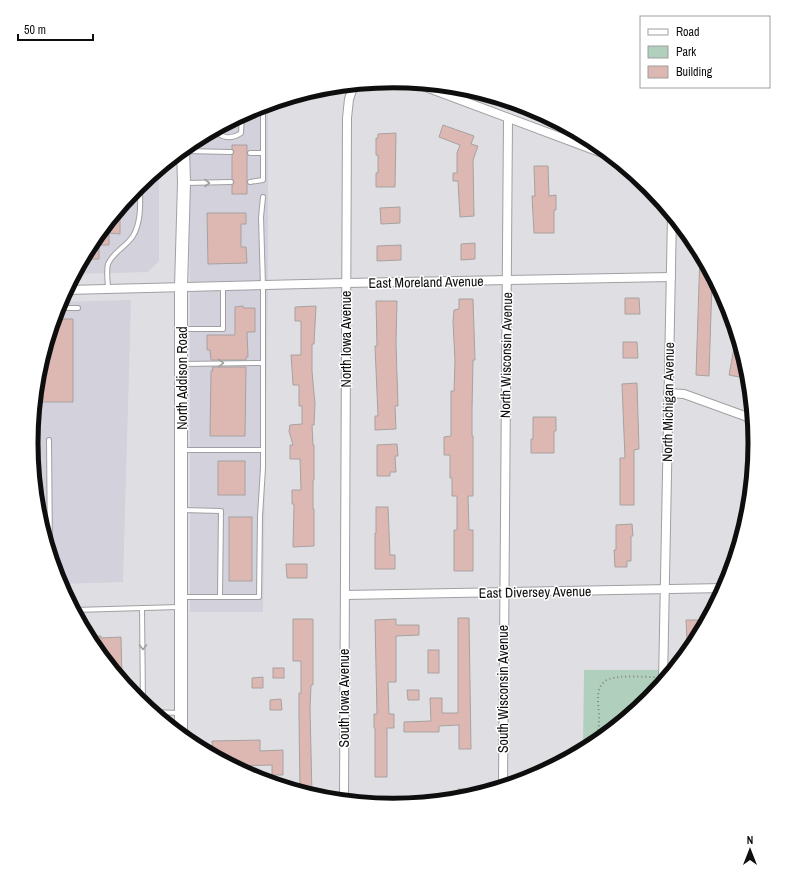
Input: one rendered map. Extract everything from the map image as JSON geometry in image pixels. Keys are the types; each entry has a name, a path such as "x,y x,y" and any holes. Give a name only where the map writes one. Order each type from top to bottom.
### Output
{"street":[{"name":"North Iowa Avenue","path":"345,595 347,118 349,99 352,91"},
{"path":"435,91 591,149"},
{"name":"North Wisconsin Avenue","path":"503,592 508,118"},
{"name":"North Addison Road","path":"181,728 181,287 184,183 183,157"},
{"name":"North Michigan Avenue","path":"663,673 672,223"},
{"name":"East Moreland Avenue","path":"73,290 671,277"},
{"path":"668,393 684,394 747,417"},
{"name":"East Diversey Avenue","path":"345,595 717,588"},
{"name":"South Wisconsin Avenue","path":"503,592 503,780"},
{"name":"South Iowa Avenue","path":"344,794 345,595"}],"lane":[{"path":"250,182 263,180 263,113"},
{"path":"219,134 223,137 235,136 241,133 242,122"},
{"path":"192,150 231,152"},
{"path":"250,153 263,153"},
{"path":"184,183 231,182"},
{"path":"108,289 108,265 113,256 133,236 140,214 140,194"},
{"path":"80,610 142,608 220,597 259,597 260,516 263,450 263,286 261,217 263,197"},
{"path":"182,329 223,329 223,287"},
{"path":"65,307 78,308"},
{"path":"182,364 263,363"},
{"path":"49,440 50,534"},
{"path":"182,450 263,450"},
{"path":"181,510 221,510 220,597"},
{"path":"142,608 143,695"},
{"path":"162,712 181,713"}],"path":[{"path":"598,733 598,692 601,685 609,679 619,678 657,680"}],"shaded area":[{"path":"268,111 268,283 263,612 190,612 190,292 188,153 236,125"},
{"path":"159,176 159,261 148,272 81,274 111,227 142,192"},
{"path":"131,300 123,582 67,584 50,535 45,512 41,489 38,443 41,397 50,351 67,302"}],"green space":[{"path":"584,670 666,670 627,710 609,725 583,742"}],"building":[{"path":"443,125 474,136 471,144 478,146 473,160 474,216 460,217 458,181 453,181 453,173 457,173 457,153 460,145 439,137"},
{"path":"396,133 395,187 376,187 378,155 376,155 376,138 378,138 378,134"},
{"path":"232,145 247,145 247,194 232,194 232,185 234,182 232,179 232,155 234,152"},
{"path":"534,166 548,166 549,196 556,195 556,210 554,210 554,233 534,233 532,196 535,196"},
{"path":"400,207 400,223 381,224 380,208"},
{"path":"207,213 246,213 246,224 241,224 241,247 246,247 247,263 208,264"},
{"path":"120,216 120,234 109,233 109,245 99,245 99,259 90,259 98,246 111,227"},
{"path":"475,243 475,259 461,260 461,244"},
{"path":"401,245 401,260 377,261 377,246"},
{"path":"700,265 712,288 709,376 696,375"},
{"path":"625,298 639,298 640,314 625,314"},
{"path":"459,299 473,299 475,360 473,360 472,409 473,496 468,496 469,530 473,530 473,571 454,571 454,530 457,530 457,496 452,496 450,455 444,455 444,437 451,436 451,391 454,391 455,361 453,322 454,310 459,309"},
{"path":"376,301 397,301 396,343 398,406 395,406 396,429 375,430 375,416 378,416 375,346 377,346"},
{"path":"243,306 243,308 255,308 255,332 247,332 248,357 246,357 246,360 211,360 210,350 207,350 207,335 235,335 235,307"},
{"path":"316,306 314,344 312,344 312,371 315,404 314,425 312,425 314,445 314,546 293,547 294,504 292,504 292,490 301,490 300,459 290,459 290,445 293,445 289,431 290,425 302,424 302,406 299,406 299,385 293,385 291,355 301,355 301,321 295,321 295,307"},
{"path":"61,319 73,319 73,402 41,402 50,351"},
{"path":"623,342 637,342 638,358 623,358"},
{"path":"734,348 735,348 742,378 729,375"},
{"path":"212,367 246,367 245,436 210,436"},
{"path":"637,383 639,449 634,450 634,505 620,505 620,458 625,458 622,384"},
{"path":"533,417 556,417 556,431 554,431 554,453 531,453 531,439 533,439"},
{"path":"397,444 398,456 395,456 396,472 390,472 390,476 377,476 377,445"},
{"path":"218,461 245,461 245,495 218,495"},
{"path":"376,507 388,507 390,555 395,555 395,569 375,569"},
{"path":"229,517 252,517 252,581 229,581"},
{"path":"632,524 633,536 631,536 631,561 627,561 627,567 615,567 614,550 616,550 616,525"},
{"path":"286,564 307,564 307,578 287,578"},
{"path":"458,618 469,618 471,749 459,749 459,725 439,726 439,732 404,732 404,722 431,721 430,698 442,698 442,713 458,713"},
{"path":"293,619 313,619 313,685 311,685 310,708 312,788 300,786 299,693 301,693 301,661 293,661"},
{"path":"396,619 396,625 419,625 419,635 396,636 396,682 388,682 389,714 394,714 394,728 387,728 387,777 375,777 374,714 377,714 375,620"},
{"path":"686,620 698,620 698,624 687,640"},
{"path":"96,636 101,636 101,638 121,637 122,672"},
{"path":"428,650 439,650 439,673 428,673"},
{"path":"273,668 284,668 284,678 273,678"},
{"path":"263,677 263,688 252,688 252,678"},
{"path":"407,690 419,690 419,700 408,700"},
{"path":"281,699 282,710 270,710 270,700"},
{"path":"260,740 260,751 283,750 283,775 272,775 272,765 246,766 236,761 213,748 212,741"},
{"path":"458,789 470,789 470,789 458,792"}]}
